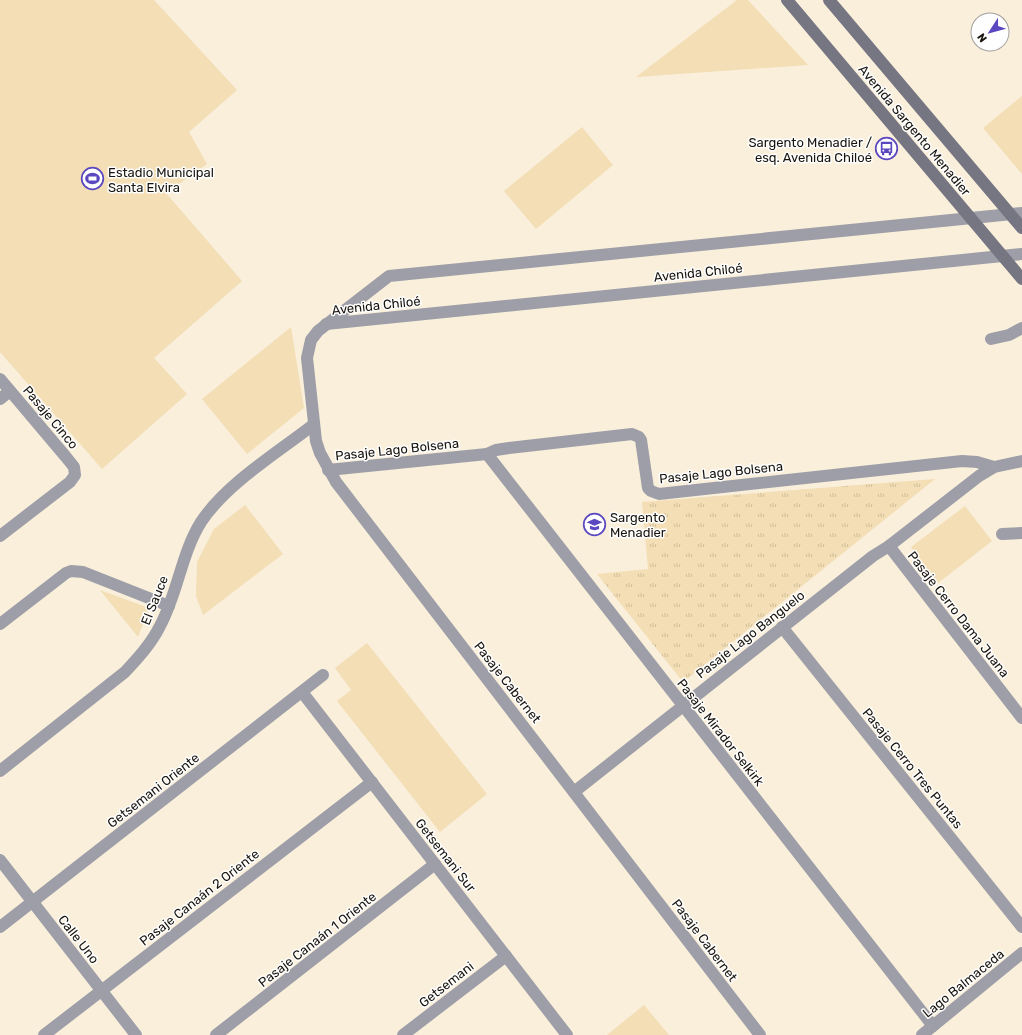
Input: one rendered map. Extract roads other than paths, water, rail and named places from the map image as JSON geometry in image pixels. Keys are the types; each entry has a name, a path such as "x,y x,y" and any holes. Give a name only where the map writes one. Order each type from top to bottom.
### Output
{"street":[{"name":"Avenida Sargento Menadier","path":"786,0 1022,279"},
{"name":"Avenida Sargento Menadier","path":"829,0 1016,214 1022,228"},
{"name":"Avenida Chiloé","path":"326,324 389,276 1016,214"},
{"name":"Avenida Chiloé","path":"326,324 1022,254"},
{"name":"Pasaje Cabernet","path":"326,324 311,340 307,358 313,425 318,447 328,470 760,1035"},
{"path":"991,339 1009,335 1022,328"},
{"name":"Pasaje Cinco","path":"0,379 74,467 75,475 70,482 0,536"},
{"path":"0,400 10,391"},
{"name":"El Sauce","path":"0,771 125,672 148,645 160,626 169,606 186,551 201,522 211,508 236,484 313,425"},
{"name":"Pasaje Lago Bolsena","path":"328,470 486,454 496,450 509,448 635,435 641,440 646,484 651,491 659,494 962,461 977,462 994,467"},
{"name":"Pasaje Mirador Selkirk","path":"486,454 933,1026"},
{"name":"Pasaje Lago Bolsena","path":"889,546 979,476 994,467 1022,461"},
{"path":"1002,534 1022,533"},
{"name":"Pasaje Lago Banguelo","path":"574,792 782,627 873,556 889,546"},
{"name":"Pasaje Cerro Dama Juana","path":"889,546 1022,718"},
{"path":"0,624 60,577 71,571 83,572 169,606"},
{"name":"Pasaje Cerro Tres Puntas","path":"782,627 1022,927"},
{"name":"Getsemani Oriente","path":"0,927 323,675"},
{"name":"Getsemani Sur","path":"302,692 567,1035"},
{"name":"Pasaje Canaán 2 Oriente","path":"44,1035 372,782"},
{"name":"Calle Uno","path":"0,860 136,1035"},
{"name":"Pasaje Canaán 1 Oriente","path":"216,1035 435,864"},
{"name":"Lago Balmaceda","path":"922,1035 1022,953"},
{"name":"Getsemani","path":"403,1035 506,956"}],"place":[{"name":"Sargento Menadier / esq. Avenida Chiloé","path":"887,149"},
{"name":"Estadio Municipal Santa Elvira","path":"93,179"},
{"name":"Sargento Menadier","path":"594,524"}]}
